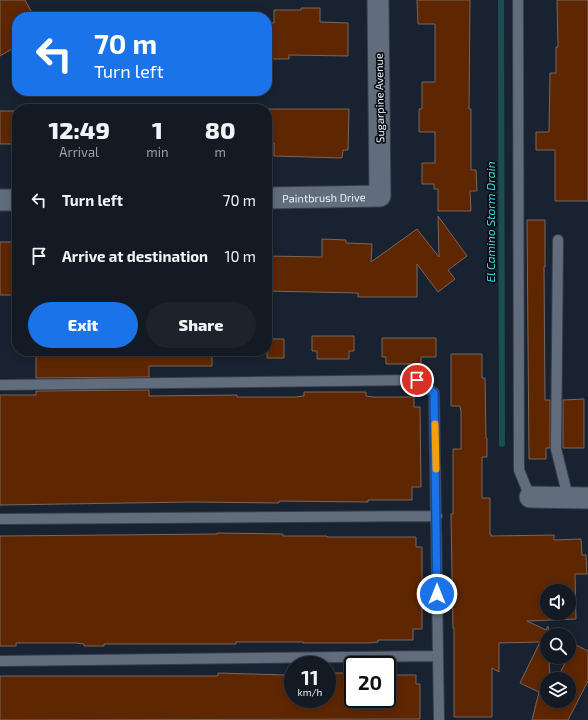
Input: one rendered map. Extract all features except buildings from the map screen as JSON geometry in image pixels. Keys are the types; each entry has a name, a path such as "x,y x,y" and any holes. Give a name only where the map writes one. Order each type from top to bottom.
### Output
{"street":[{"name":"Sugarpine Avenue","path":"378,0 380,196"},
{"name":"Paintbrush Drive","path":"272,198 380,196"},
{"path":"0,200 12,200"},
{"path":"530,497 578,497"}],"lane":[{"path":"518,0 519,470 530,497"},
{"path":"558,240 556,449 578,497"},
{"path":"0,385 417,380 434,393 439,720"},
{"path":"0,519 437,516"},
{"path":"0,661 438,656"}],"waterway":[{"name":"El Camino Storm Drain","path":"501,0 502,444"}],"slow traffic":[{"path":"435,424 436,469"}],"route":[{"path":"417,380 434,393 437,594"}]}
